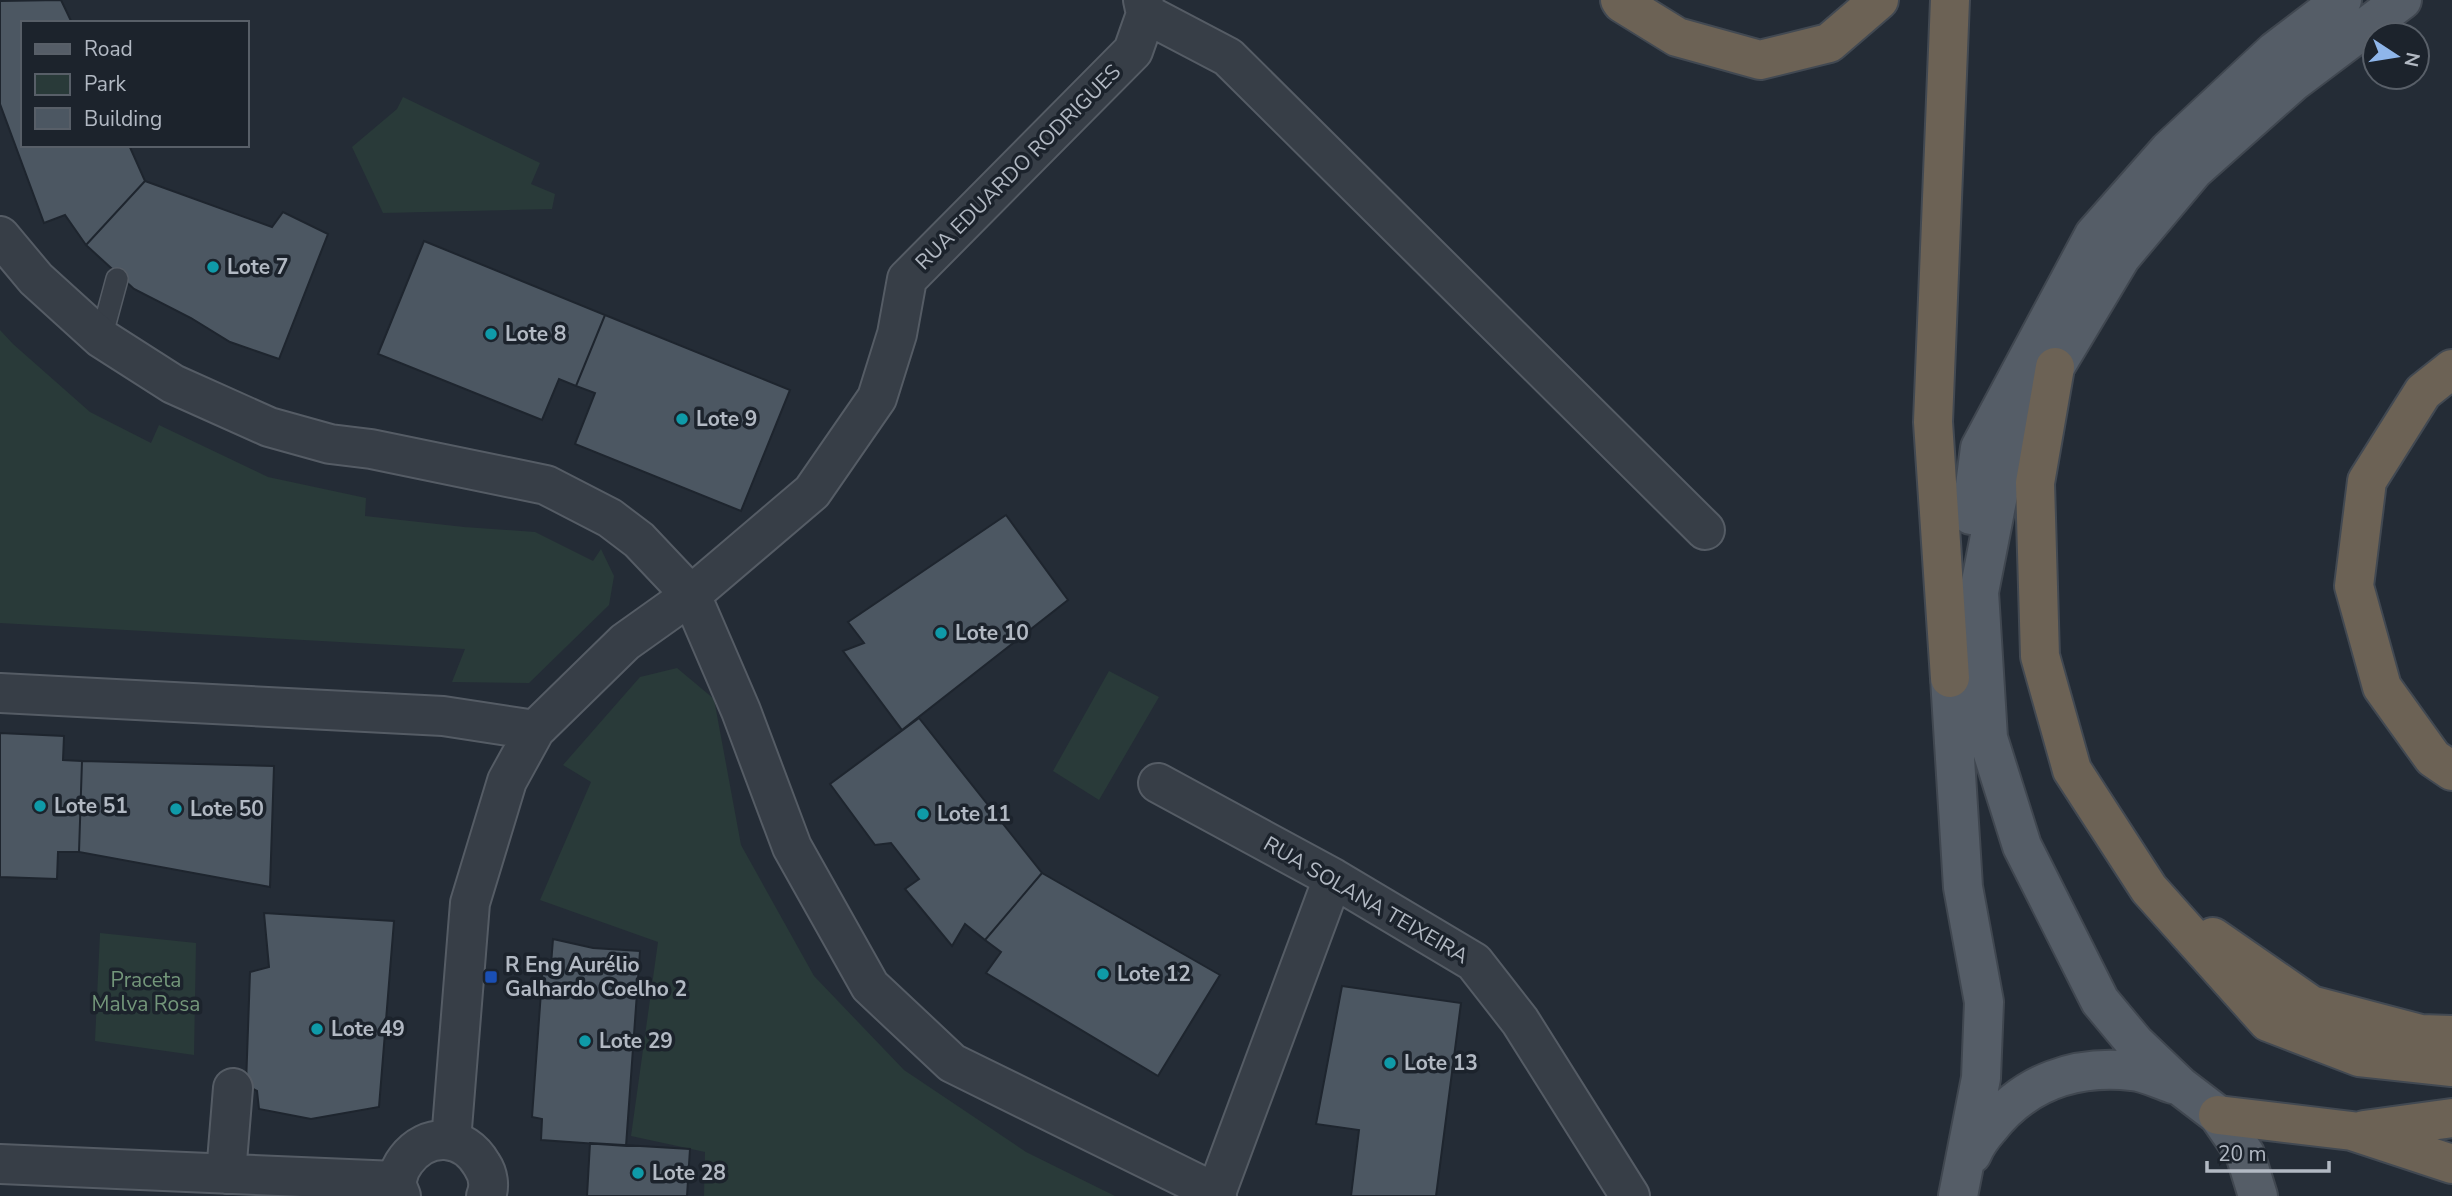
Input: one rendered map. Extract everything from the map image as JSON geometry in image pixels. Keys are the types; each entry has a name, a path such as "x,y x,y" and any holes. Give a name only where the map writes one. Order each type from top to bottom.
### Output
{"highway":[{"path":"1620,0 1677,37 1760,60 1829,43 1879,0"},
{"path":"1950,0 1933,422 1950,678"},
{"path":"2055,367 2035,483 2040,656 2072,770 2149,889 2268,1022 2359,1057 2452,1067"},
{"path":"2452,369 2423,392 2367,481 2354,586 2382,687 2433,758 2452,771"},
{"path":"2149,889 2239,957 2311,1005 2421,1034 2452,1035"},
{"path":"2218,1115 2352,1131 2452,1164"},
{"path":"2352,1131 2452,1118"}],"main road":[{"path":"2258,1196 2245,1154 2218,1115 2180,1086 2135,1043 2100,1001 2022,846 1988,738 1979,592 2002,475 2055,367 2121,257 2342,0"},
{"path":"1958,1192 1981,1078 1984,1002 1963,887 1950,678 1980,448 2094,235 2169,150 2284,66 2402,0"},
{"path":"1958,1192 1975,1145 2005,1108 2043,1082 2089,1070 2135,1071 2180,1086"}],"street":[{"path":"1145,7 1228,57 1705,530"},
{"name":"RUA EDUARDO RODRIGUES","path":"451,1140 470,902 507,781 536,730 625,642 691,595 812,492 877,398 897,334 907,279 1133,51 1145,7"},
{"path":"0,236 36,279 102,338 173,384 269,427 330,444 371,449 546,485 611,518 639,540 691,595 741,711 792,847 870,986 952,1063 1217,1195 1333,878"},
{"path":"0,693 443,716 536,730"},
{"name":"RUA SOLANA TEIXEIRA","path":"1158,783 1333,878 1474,962 1520,1021 1630,1196"},
{"path":"226,1174 233,1088"},
{"path":"0,1164 226,1174 398,1189 403,1165 413,1150 430,1140 451,1140 466,1145 478,1157 487,1172 486,1196"}],"lane":[{"path":"102,338 117,279"}],"green space":[{"path":"403,97 540,163 531,184 555,194 552,209 383,213 352,147 397,109"},
{"path":"0,330 90,412 151,443 159,425 268,477 366,498 365,516 535,532 593,561 601,549 614,576 609,605 529,683 452,682 465,649 0,623"},
{"path":"677,668 714,699 741,845 814,976 904,1070 1026,1152 1115,1196 704,1196 705,1152 631,1136 658,942 540,900 591,782 563,765 640,677"},
{"path":"1109,671 1159,697 1099,800 1053,771"},
{"name":"Praceta Malva Rosa","path":"100,933 196,943 194,1055 95,1041"}],"building":[{"path":"61,0 71,21 21,21 21,147 130,147 145,181 86,245 65,215 44,223 0,104 0,1"},
{"name":"Lote 7","path":"145,181 272,227 283,212 328,234 279,359 230,342 191,318 134,289 86,245"},
{"name":"Lote 8","path":"424,241 605,315 576,386 559,379 542,420 378,354"},
{"name":"Lote 9","path":"605,315 790,390 741,511 575,444 595,393 576,386"},
{"name":"Lote 10","path":"1006,515 1068,600 902,730 843,651 864,643 848,622"},
{"name":"Lote 11","path":"919,718 1042,873 985,940 965,924 952,946 905,889 919,879 891,843 875,845 830,784"},
{"name":"Lote 51","path":"0,733 64,736 63,760 82,761 79,852 58,852 57,879 0,877"},
{"name":"Lote 50","path":"82,761 274,766 270,887 79,852"},
{"name":"Lote 12","path":"1042,873 1220,975 1158,1076 986,973 1001,952 985,940"},
{"name":"Lote 49","path":"264,913 394,921 379,1107 311,1119 259,1109 257,1091 246,1085 250,972 269,967"},
{"name":"Lote 29","path":"553,939 593,948 640,951 626,1146 541,1140 542,1119 532,1117 543,964 551,965"},
{"name":"Lote 13","path":"1342,986 1461,1003 1436,1196 1351,1196 1359,1130 1316,1124"},
{"name":"Lote 28","path":"590,1143 690,1149 687,1196 587,1196"}],"place":[{"name":"Lote 7","path":"213,267"},
{"name":"Lote 8","path":"491,334"},
{"name":"Lote 9","path":"682,419"},
{"name":"Lote 10","path":"941,633"},
{"name":"Lote 51","path":"40,806"},
{"name":"Lote 50","path":"176,809"},
{"name":"Lote 11","path":"923,814"},
{"name":"Lote 12","path":"1103,974"},
{"name":"R Eng Aurélio Galhardo Coelho 2","path":"491,977"},
{"name":"Lote 49","path":"317,1029"},
{"name":"Lote 29","path":"585,1041"},
{"name":"Lote 13","path":"1390,1063"},
{"name":"Lote 28","path":"638,1173"}]}
